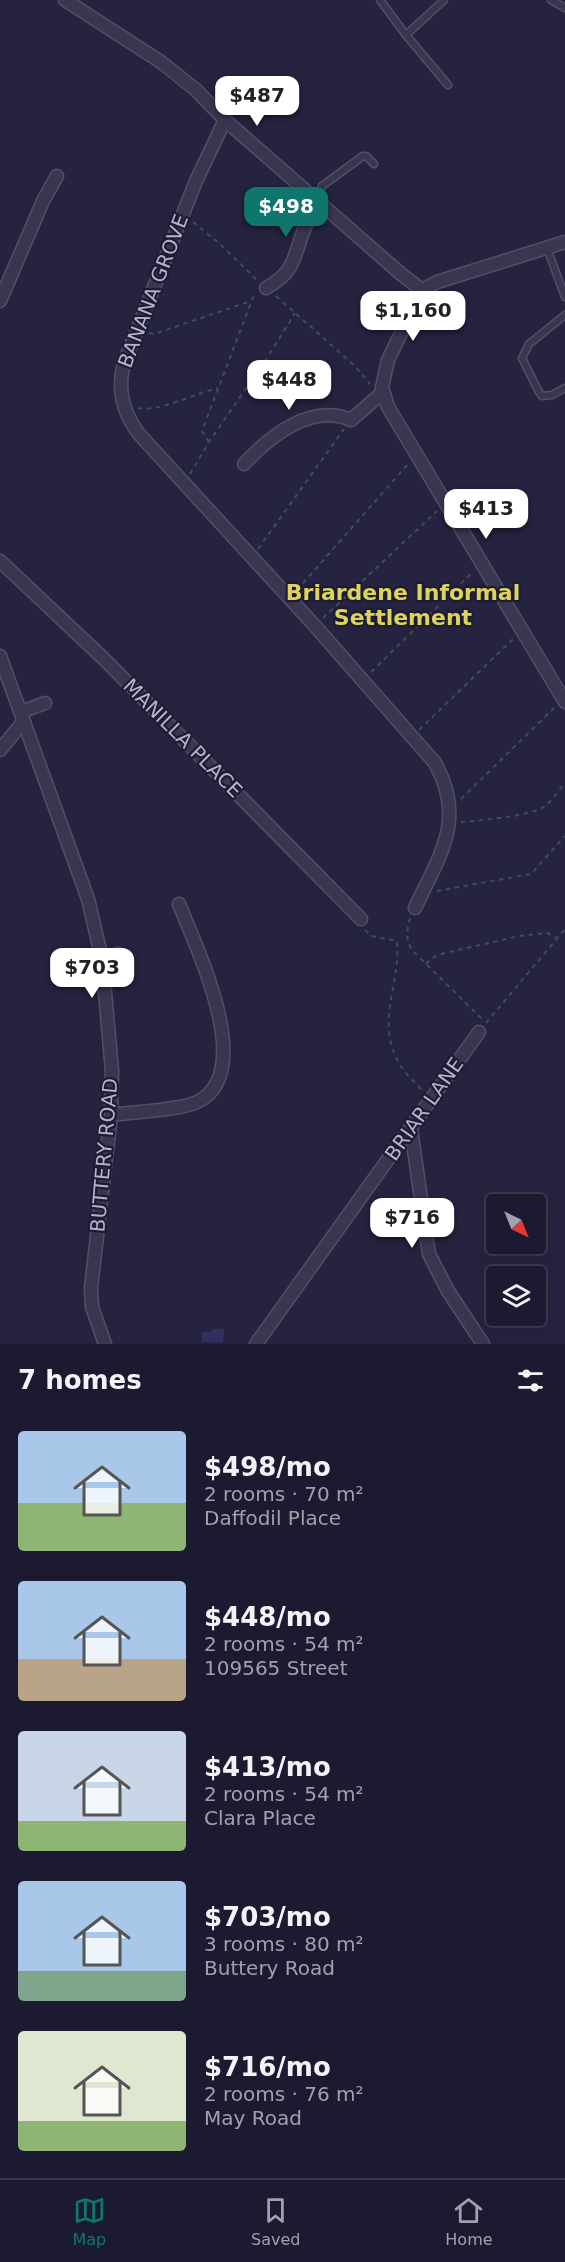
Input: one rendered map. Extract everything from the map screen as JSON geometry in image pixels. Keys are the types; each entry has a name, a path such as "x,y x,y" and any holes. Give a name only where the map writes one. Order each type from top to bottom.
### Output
{"street":[{"path":"66,0 161,62 201,94 225,120 422,290"},
{"name":"BANANA GROVE","path":"225,120 183,214 121,374 124,404 127,416 135,429 432,758 441,774 449,802 448,836 415,908"},
{"path":"0,301 43,201 57,176"},
{"path":"263,285 283,276 294,262 302,235 317,200"},
{"path":"244,465 267,440 292,426 326,415 336,414 351,420 381,392 388,360 422,290 437,282 565,242"},
{"path":"381,392 564,700"},
{"name":"MANILLA PLACE","path":"0,561 104,658 361,919"},
{"name":"BUTTERY ROAD","path":"0,656 88,899 102,959 112,1071 111,1115 91,1288 93,1307 105,1344"},
{"path":"0,750 23,716 45,703"},
{"path":"111,1115 192,1104 206,1097 218,1081 223,1065 217,1006 211,985 178,904"},
{"path":"102,959 118,954"},
{"name":"BRIAR LANE","path":"256,1344 483,1027"},
{"path":"411,1129 429,1254 448,1291 483,1344"}],"lane":[{"path":"380,0 406,35 448,84"},
{"path":"406,35 444,0"},
{"path":"551,0 565,8"},
{"path":"317,200 322,186 363,156 374,164"},
{"path":"548,248 565,297"},
{"path":"565,315 528,344 522,358 538,393 542,396 552,395 565,388"}],"path":[{"path":"183,214 220,244 381,392"},
{"path":"209,442 202,431 251,301 263,285"},
{"path":"138,331 154,334 251,301"},
{"path":"185,484 209,442 269,355 295,312"},
{"path":"124,404 151,410 197,393 218,388"},
{"path":"251,558 351,420"},
{"path":"289,599 417,455"},
{"path":"315,626 446,502"},
{"path":"362,680 482,563"},
{"path":"413,736 522,630"},
{"path":"449,802 458,801 465,796 564,700"},
{"path":"449,822 474,821 540,809 548,804 565,783"},
{"path":"425,885 438,891 531,874 565,836"},
{"path":"415,908 407,930 408,944 483,1027 565,929"},
{"path":"361,919 368,935 397,941 399,955 387,1028 400,1066 430,1100"},
{"path":"426,964 441,954 519,936 547,933 557,939"}],"shaded area":[{"path":"212,1329 224,1329 223,1343 202,1342 202,1332 211,1332"}],"district":[{"name":"Briardene Informal Settlement","path":"403,604"}]}
